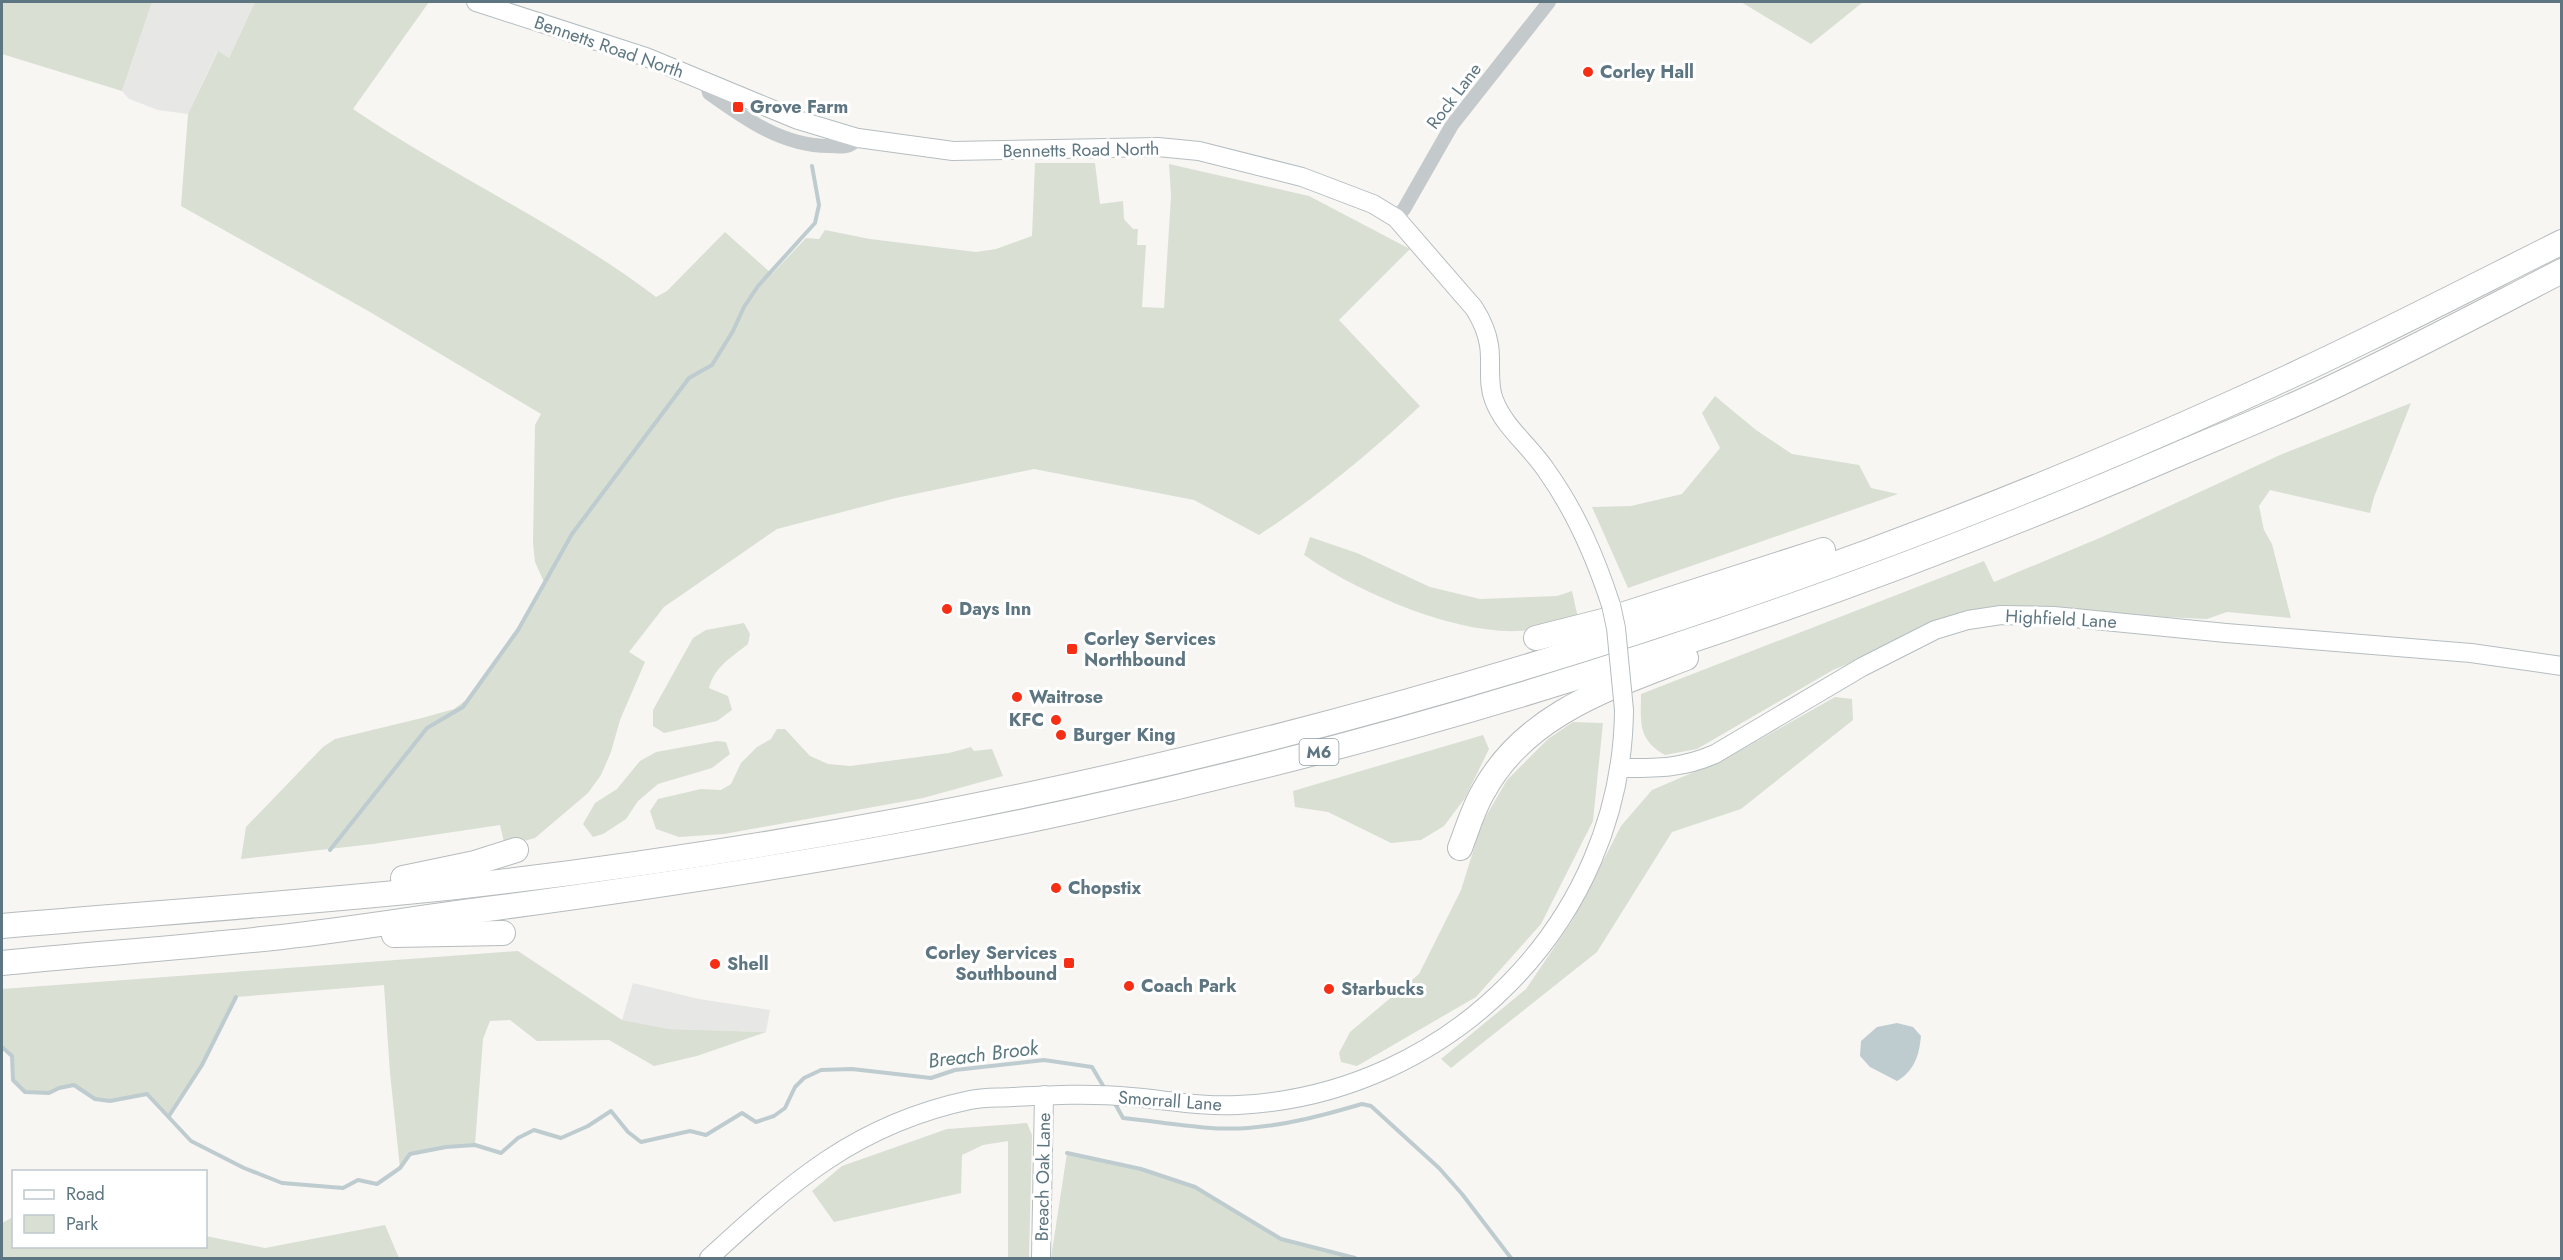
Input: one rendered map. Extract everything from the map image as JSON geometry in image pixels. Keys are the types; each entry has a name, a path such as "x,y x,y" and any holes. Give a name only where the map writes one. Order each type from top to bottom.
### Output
{"highway":[{"name":"M6","path":"2,926 456,886 634,864 910,819 1065,786 1311,728 1549,659 1738,598 2007,498 2233,403 2562,242"},
{"name":"M6","path":"2,963 283,937 719,877 825,860 1073,811 1225,776 1353,743 1555,685 1750,621 1915,562 2094,490 2321,392 2562,271"},
{"path":"1536,638 1603,621 1927,515 2233,403"},
{"path":"1460,848 1483,792 1514,748 1560,712 1594,693 1780,622 1915,562"},
{"path":"292,902 475,863 516,850"},
{"path":"283,937 503,933"}],"street":[{"name":"Bennetts Road North","path":"476,2 646,57 798,120 858,138 953,151 1000,152 1131,146 1199,151 1302,177 1373,204 1396,218 1482,320 1489,346 1491,388 1494,400 1516,434 1544,467 1580,525 1595,558 1611,605 1616,628 1624,710 1623,738 1618,768"},
{"name":"Rock Lane","path":"1396,218 1404,209 1452,125 1549,2"},
{"name":"Highfield Lane","path":"1618,768 1668,768 1695,763 1715,754 1862,667 1935,630 1968,620 2001,615 2055,616 2471,653 2562,666"},
{"name":"Smorrall Lane","path":"709,1258 764,1208 839,1151 889,1124 923,1112 973,1099 1044,1095 1119,1096 1188,1104 1238,1105 1298,1099 1334,1090 1390,1069 1470,1018 1518,976 1569,910 1601,840 1612,802 1618,768"},
{"name":"Breach Oak Lane","path":"1041,1258 1044,1095"}],"shaded area":[{"path":"152,2 255,2 229,58 217,52 188,114 158,110 129,99 122,91"},
{"path":"633,983 699,999 770,1010 766,1032 664,1029 622,1020"},
{"path":"1897,1023 1913,1027 1921,1036 1915,1062 1897,1081 1870,1067 1860,1056 1861,1041 1877,1027"}],"green space":[{"path":"2,2 152,2 122,91 2,54"},
{"path":"255,2 429,2 353,109 429,157 582,247 656,297 667,291 725,232 772,274 806,238 819,239 825,230 870,239 976,252 996,249 1032,236 1035,163 1095,163 1100,204 1123,201 1124,219 1133,229 1138,229 1137,245 1146,245 1142,307 1164,308 1171,196 1169,164 1309,196 1410,249 1339,320 1420,406 1342,474 1259,535 1194,500 1034,469 896,498 777,529 664,607 629,652 645,662 620,720 611,752 601,775 588,793 535,838 517,843 504,842 500,825 373,844 241,859 246,827 323,747 335,739 454,709 466,700 518,630 544,582 535,562 533,543 535,425 541,414 370,312 181,206 188,114 218,51 229,58"},
{"path":"1741,2 1863,2 1811,44"},
{"path":"1715,396 1756,430 1792,454 1859,465 1871,488 1898,494 1628,588 1592,507 1631,506 1682,494 1720,448 1702,413"},
{"path":"2411,403 2374,497 2370,513 2270,490 2259,506 2264,530 2272,544 2291,618 2227,612 2207,619 1981,608 1833,670 1697,749 1665,755 1649,743 1645,736 1641,721 1641,694 1984,561 1994,582 2102,537 2280,455"},
{"path":"1310,537 1357,553 1430,587 1480,599 1557,596 1572,591 1578,618 1542,628 1519,631 1465,626 1436,618 1378,596 1304,555"},
{"path":"744,623 750,634 748,644 719,668 709,688 728,696 732,710 717,721 664,733 653,726 653,710 693,638 706,630"},
{"path":"1835,697 1852,699 1853,720 1741,809 1672,832 1597,952 1451,1068 1441,1059 1526,989 1572,921 1621,826 1652,790 1729,757"},
{"path":"1573,722 1603,723 1593,821 1541,924 1476,997 1357,1066 1341,1062 1339,1053 1350,1032 1419,974 1461,890 1482,823 1507,780 1548,739"},
{"path":"777,729 785,729 810,756 828,764 850,766 949,753 971,747 974,751 992,749 1003,776 923,798 724,834 679,837 656,829 650,811 658,799 701,789 721,790 731,784 741,763 757,747 771,739"},
{"path":"1483,735 1489,749 1465,798 1444,826 1421,840 1391,843 1328,812 1295,807 1293,791"},
{"path":"717,741 726,742 730,754 712,768 658,784 638,801 626,819 603,834 593,837 583,824 595,803 617,789 640,761 656,752"},
{"path":"518,951 622,1020 668,1029 766,1032 697,1056 654,1066 609,1040 537,1041 510,1020 490,1021 483,1039 475,1145 446,1147 410,1154 400,1168 384,985 236,997 202,1065 169,1116 147,1094 110,1101 95,1099 74,1085 49,1093 25,1092 13,1080 12,1056 2,1047 2,989"},
{"path":"1027,1123 1032,1135 1029,1258 1008,1258 1008,1141 983,1145 962,1155 961,1193 834,1222 812,1191 842,1166 947,1129"},
{"path":"1067,1153 1144,1170 1195,1187 1281,1239 1347,1256 1347,1258 1051,1258"},
{"path":"12,1218 12,1248 207,1248 207,1236 265,1248 385,1225 399,1258 2,1258 2,1223"}],"waterway":[{"path":"330,850 427,728 463,707 518,630 572,534 689,378 712,365 758,286 815,223 819,205 812,166"},
{"path":"169,1116 202,1065 236,997"},
{"name":"Breach Brook","path":"2,1047 12,1056 13,1080 25,1092 49,1093 74,1085 95,1099 110,1101 147,1094 191,1141 244,1168 282,1183 343,1188 358,1180 377,1184 400,1168 410,1154 446,1147 475,1145 501,1153 518,1138 534,1130 561,1138 588,1126 611,1111 628,1132 641,1142 690,1131 706,1135 742,1113 756,1122 774,1116 785,1108 795,1087 804,1078 821,1070 852,1069 931,1078 955,1070 1044,1060 1092,1067 1105,1089"},
{"name":"Breach Brook","path":"1113,1100 1123,1118 1233,1129 1277,1125 1362,1104 1371,1106 1439,1168 1511,1258"},
{"path":"1067,1153 1141,1169 1195,1187 1281,1239 1355,1258"}],"place":[{"name":"Corley Hall","path":"1588,72"},
{"name":"Grove Farm","path":"738,107"},
{"name":"Days Inn","path":"947,609"},
{"name":"Corley Services Northbound","path":"1072,649"},
{"name":"Waitrose","path":"1017,697"},
{"name":"KFC","path":"1056,720"},
{"name":"Burger King","path":"1061,735"},
{"name":"Chopstix","path":"1056,888"},
{"name":"Corley Services Southbound","path":"1069,963"},
{"name":"Shell","path":"715,964"},
{"name":"Coach Park","path":"1129,986"},
{"name":"Starbucks","path":"1329,989"}]}
